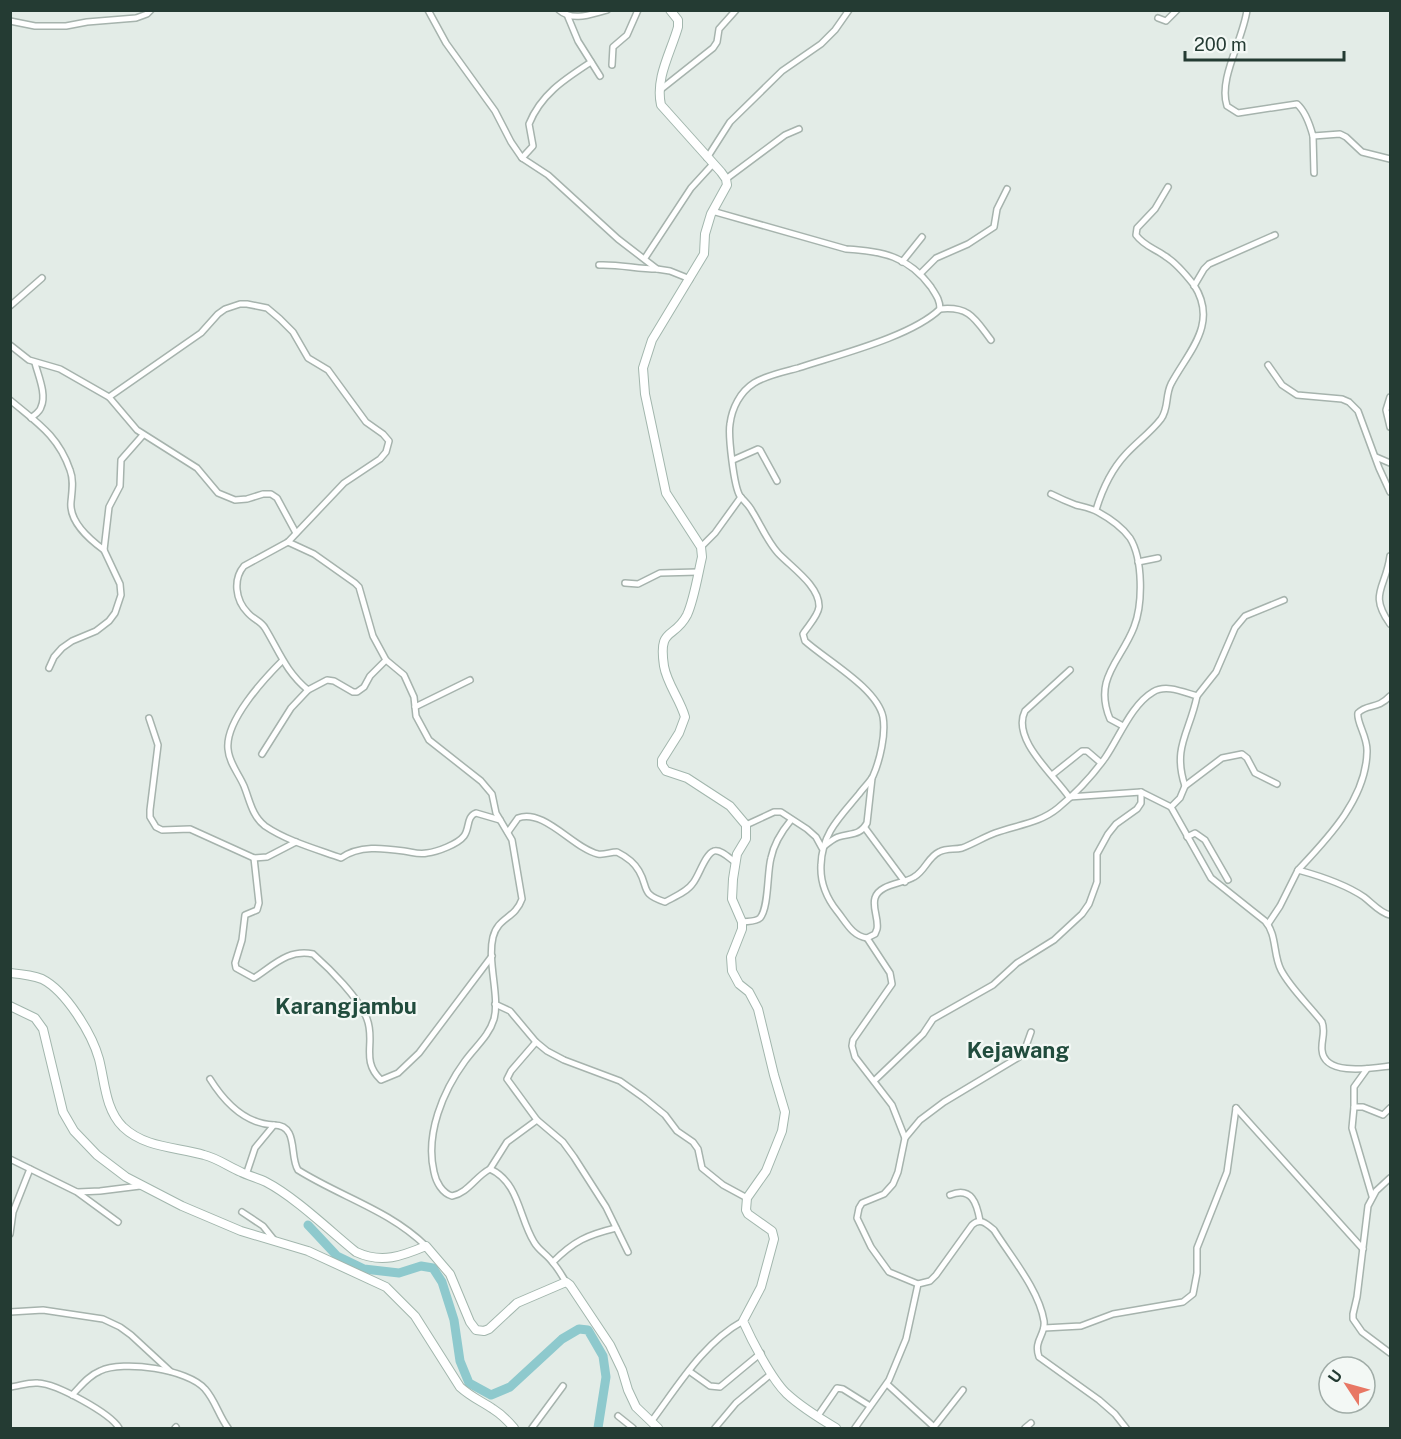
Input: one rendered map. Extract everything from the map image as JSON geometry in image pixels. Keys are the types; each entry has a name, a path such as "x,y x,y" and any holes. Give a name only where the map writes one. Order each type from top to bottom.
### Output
{"street":[{"path":"10,21 47,27 66,26 136,18 151,10"},
{"path":"428,10 446,43 495,111 522,158 548,175 618,239 657,269"},
{"path":"559,10 568,17 578,41 600,76"},
{"path":"568,17 579,17 607,10"},
{"path":"612,65 613,47 627,35 638,10"},
{"path":"670,10 678,20 662,75 661,105 726,179 727,185 711,214 704,254 652,340 644,360 642,380 666,493 704,545"},
{"path":"660,90 713,48 717,42 719,29 736,10"},
{"path":"707,158 730,122 782,71 821,44 835,30 849,10"},
{"path":"1158,18 1166,21 1177,10"},
{"path":"1247,10 1225,91 1227,106 1238,113 1297,104 1300,106 1309,122 1313,136 1314,173"},
{"path":"522,158 532,146 529,124 547,95 554,87 591,62"},
{"path":"726,179 777,141 799,129"},
{"path":"1313,136 1340,134 1346,136 1362,152 1390,159"},
{"path":"645,258 692,188 713,164"},
{"path":"1096,510 1106,484 1118,464 1163,416 1167,407 1166,395 1201,335 1202,306 1194,286 1166,256 1145,245 1136,235 1137,228 1155,209 1168,187"},
{"path":"920,274 936,258 968,244 994,227 997,209 1007,189"},
{"path":"711,214 846,249 877,252 903,262 920,274 938,297 940,309"},
{"path":"1194,286 1204,268 1209,264 1275,235"},
{"path":"903,262 922,237"},
{"path":"599,265 616,264 630,268 670,271 690,279"},
{"path":"10,306 42,278"},
{"path":"109,397 201,333 225,309 240,304 267,308 293,332 308,358 328,370 366,422 389,441 386,452 380,459 344,483 288,542 244,566 237,578 240,599 245,610 261,622 292,676 308,690"},
{"path":"822,848 831,840 860,832 865,828 883,728 880,708 850,675 805,641 803,634 819,609 818,600 808,582 777,553 741,497 729,426 735,405 743,392 753,383 768,376 845,353 909,330 940,309 961,309 967,312 974,317 991,340"},
{"path":"10,345 34,363 60,369 109,397 142,435 190,463 212,487 226,498 247,499 271,494 277,498 296,534"},
{"path":"31,418 39,411 42,402 41,382 34,363"},
{"path":"1268,365 1282,386 1297,395 1342,399 1358,411 1390,492"},
{"path":"1390,397 1386,410 1390,427"},
{"path":"10,400 49,432 59,445 71,470 72,512 91,540 104,550 120,584 121,595 115,613 109,621 96,631 62,648 54,657 49,668"},
{"path":"104,550 109,507 121,481 121,460 142,435"},
{"path":"733,460 758,449 777,481"},
{"path":"1376,457 1390,463"},
{"path":"1051,494 1096,510 1118,525 1134,546 1138,562 1140,590 1135,626 1112,665 1106,688 1105,706 1110,719 1123,726"},
{"path":"651,1422 713,1342 728,1329 743,1321 760,1287 774,1239 772,1230 748,1214 746,1210 747,1198 766,1171 782,1131 785,1112 758,1009 749,992 739,984 732,971 731,957 742,929 742,922 732,899 735,862 746,839 746,825 730,806 687,778 666,771 662,765 662,760 679,733 685,717 664,669 663,641 688,613 704,545 741,497"},
{"path":"288,542 315,554 355,583 361,593 373,636 386,660 404,675 414,697 416,716 429,740 492,794 516,857 522,899 514,914 498,924 492,941 495,1018 491,1027 457,1072 445,1095 435,1125 432,1148 436,1179 441,1188 449,1195 457,1195 467,1189 490,1169 507,1142 537,1120"},
{"path":"1138,562 1158,558"},
{"path":"1390,561 1381,587 1379,606 1390,624"},
{"path":"625,583 638,584 660,573 698,572"},
{"path":"1185,786 1180,771 1179,757 1183,739 1193,717 1197,696 1216,672 1235,628 1245,616 1284,600"},
{"path":"262,754 291,708 308,690 327,680 357,692 364,687 370,676 386,660"},
{"path":"282,661 256,688 236,719 228,747 231,761 241,778 256,816 266,826 296,842 341,858 350,851 358,849 430,853 461,839 468,830 470,817 473,814 477,813 500,820"},
{"path":"1069,797 1028,745 1021,719 1025,711 1070,670"},
{"path":"415,707 470,680"},
{"path":"873,777 828,833 822,848 821,871 828,900 849,928 860,937 867,938 875,934 877,930 875,903 878,894 885,888 916,876 940,851 963,848 995,833 1038,820 1057,809 1101,763 1123,726 1153,692 1162,688 1173,688 1197,696"},
{"path":"1268,924 1298,870 1339,824 1361,783 1367,758 1367,746 1366,737 1357,720 1358,713 1363,708 1382,705 1390,696"},
{"path":"149,718 158,745 150,810 150,817 156,827 162,830 190,829 254,858 267,857 296,842"},
{"path":"1052,775 1082,751 1087,750 1101,763"},
{"path":"1171,807 1180,798 1185,786 1222,758 1242,754 1255,772 1277,784"},
{"path":"1069,797 1141,792 1171,807 1211,878 1268,924 1280,968 1325,1029 1322,1050 1324,1058 1330,1064 1338,1067 1367,1069 1390,1066"},
{"path":"875,1080 923,1035 933,1019 993,985 1017,963 1054,940 1082,914 1089,904 1097,882 1097,854 1116,824 1137,809 1141,803 1141,792"},
{"path":"746,825 774,812 781,812 807,829 816,837 822,848"},
{"path":"508,832 518,818 527,817 549,823 596,854 617,852 635,866 640,873 645,890 651,896 665,902 693,884 714,851 719,851 735,862"},
{"path":"742,922 757,921 762,916 774,849 791,820"},
{"path":"865,828 905,882"},
{"path":"1187,837 1195,833 1200,835 1228,880"},
{"path":"254,858 259,903 257,910 245,915 242,940 235,963 236,969 254,978 268,966 285,957 296,953 313,954 352,996 367,1018 370,1030 369,1062 371,1069 381,1080 398,1073 419,1053 492,956"},
{"path":"1298,870 1351,890 1363,896 1384,914 1390,915"},
{"path":"867,938 892,980 892,984 853,1040 852,1046 855,1057 892,1105 905,1138 898,1172 893,1184 884,1194 862,1203 859,1208 857,1218 871,1247 885,1267 896,1276 918,1284 930,1281 936,1275 975,1222 985,1223 994,1230 1035,1295 1041,1309 1044,1328 1036,1344 1039,1357 1099,1400 1126,1428"},
{"path":"10,973 27,974 43,980 57,991 75,1012 96,1050 107,1099 123,1127 154,1144 203,1154 261,1180 276,1188 356,1252 367,1257 388,1259 401,1257 426,1246"},
{"path":"495,1004 504,1007 516,1017 536,1042 564,1060 620,1081 644,1098 665,1115 677,1131 693,1142 698,1149 702,1168 723,1185 747,1198"},
{"path":"10,1006 35,1018 43,1029 63,1112 74,1131 88,1148 108,1165 142,1186 182,1206 241,1231 328,1259 387,1287 415,1316 460,1387 470,1397 499,1413 514,1428"},
{"path":"905,1138 920,1120 944,1102 1018,1057 1025,1049 1031,1032"},
{"path":"536,1042 507,1079 537,1120 563,1142 574,1157 606,1207 628,1252"},
{"path":"1367,1069 1354,1087 1352,1128 1372,1196"},
{"path":"210,1080 229,1104 244,1117 263,1125 284,1127 290,1135 295,1167 298,1170 407,1228 450,1274 470,1322 480,1332 489,1329 517,1302 566,1282"},
{"path":"1044,1328 1081,1326 1113,1314 1183,1302 1193,1294 1197,1273 1197,1248 1227,1172 1236,1107 1254,1130 1363,1249"},
{"path":"1354,1107 1363,1107 1383,1115 1390,1108"},
{"path":"246,1175 255,1148 274,1125"},
{"path":"10,1158 76,1192 118,1222"},
{"path":"10,1234 13,1212 30,1169"},
{"path":"490,1169 499,1173 506,1180 535,1243 574,1290 610,1345 636,1407 658,1428"},
{"path":"1390,1178 1372,1196 1365,1218 1353,1319 1362,1332 1390,1353"},
{"path":"76,1192 142,1186"},
{"path":"950,1195 957,1192 964,1193 973,1199 977,1204 980,1221"},
{"path":"242,1212 263,1226 276,1242"},
{"path":"553,1262 581,1238 616,1228"},
{"path":"855,1428 887,1384 906,1340 918,1284"},
{"path":"10,1312 43,1310 102,1319 131,1335 171,1372"},
{"path":"743,1321 771,1374 785,1392 837,1428"},
{"path":"689,1371 710,1386 720,1387 761,1353"},
{"path":"72,1395 90,1376 108,1368 134,1365 171,1372 204,1387 228,1428"},
{"path":"715,1428 736,1402 771,1374"},
{"path":"10,1387 38,1383 72,1395 102,1412 119,1428"},
{"path":"887,1384 934,1428 963,1390"},
{"path":"532,1428 562,1386"},
{"path":"818,1417 837,1388 843,1389 870,1406"},
{"path":"618,1416 633,1428"},
{"path":"1025,1428 1031,1423"}],"waterway":[{"path":"308,1225 337,1256 364,1269 399,1273 421,1266 433,1268 442,1282 454,1320 460,1361 469,1383 491,1395 510,1387 562,1339 579,1329 588,1330 603,1356 606,1377 598,1428"}],"district":[{"name":"Karangjambu","path":"346,1006"},
{"name":"Kejawang","path":"1018,1050"}]}
